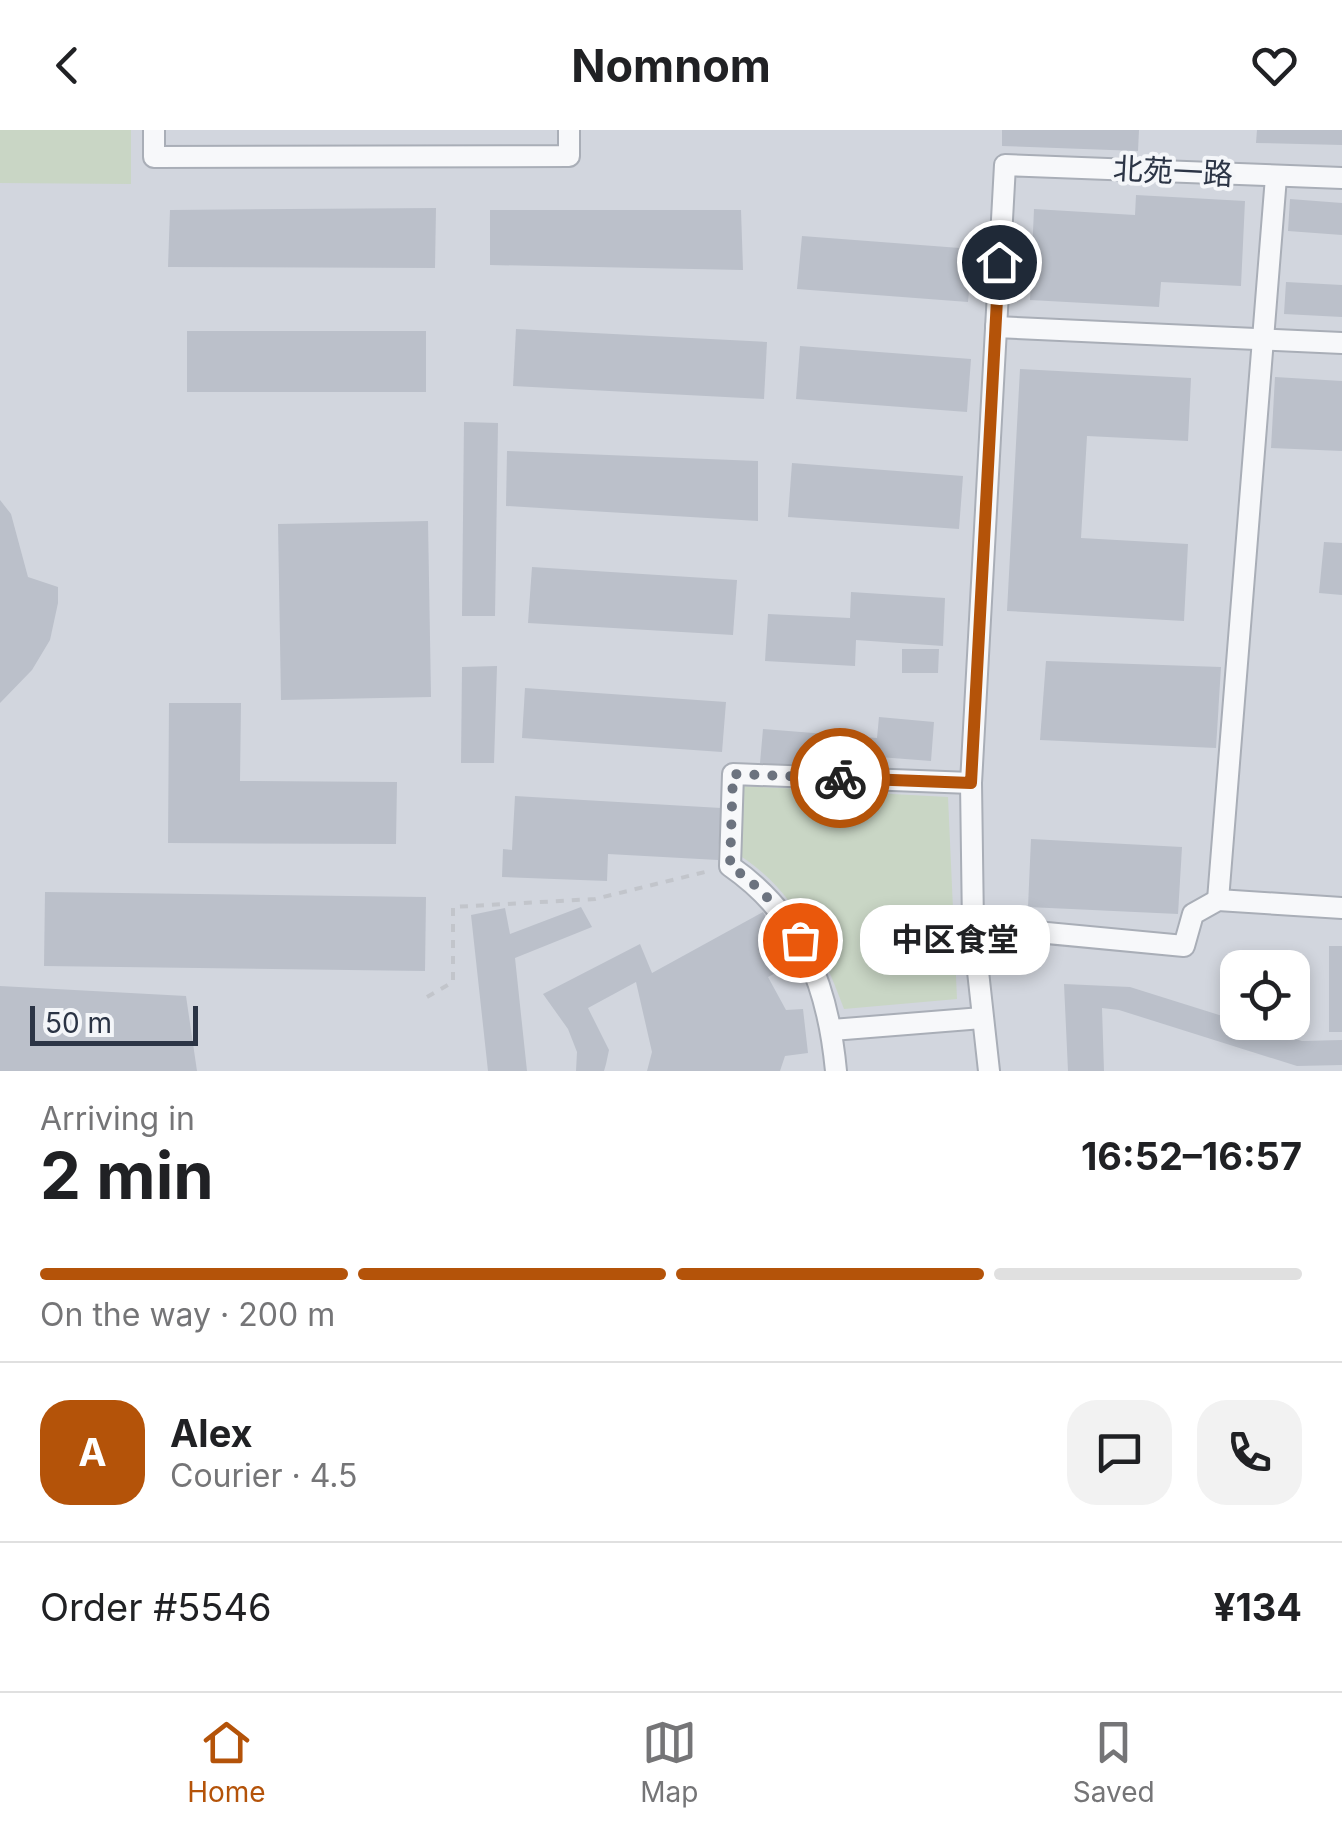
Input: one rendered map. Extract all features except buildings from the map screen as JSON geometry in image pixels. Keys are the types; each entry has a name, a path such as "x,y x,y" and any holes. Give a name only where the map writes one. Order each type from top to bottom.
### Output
{"street":[{"path":"154,130 154,157 570,156 570,130"},
{"name":"北苑一路","path":"996,327 1004,164 1342,178"},
{"path":"1218,900 1276,177"},
{"path":"989,1071 972,926 971,783 996,327 1342,343"},
{"path":"836,1071 827,1011 800,940 777,906 730,866 733,774 971,783"},
{"path":"972,926 1184,946 1193,914 1218,900 1342,908"},
{"path":"832,1030 982,1018"}],"path":[{"path":"426,997 453,982 452,906 595,899 730,866"}],"shaded area":[{"path":"0,130 1342,130 1342,1071 0,1071"}],"green space":[{"path":"0,130 131,130 131,184 0,183"},
{"path":"742,786 948,797 957,999 844,1009 805,924 778,888 742,857"}],"way so far":[{"path":"800,940 777,906 730,866 733,774 840,778"}],"place":[{"name":"中区食堂","path":"800,940"}],"route":[{"path":"840,778 971,783 999,262"}]}
